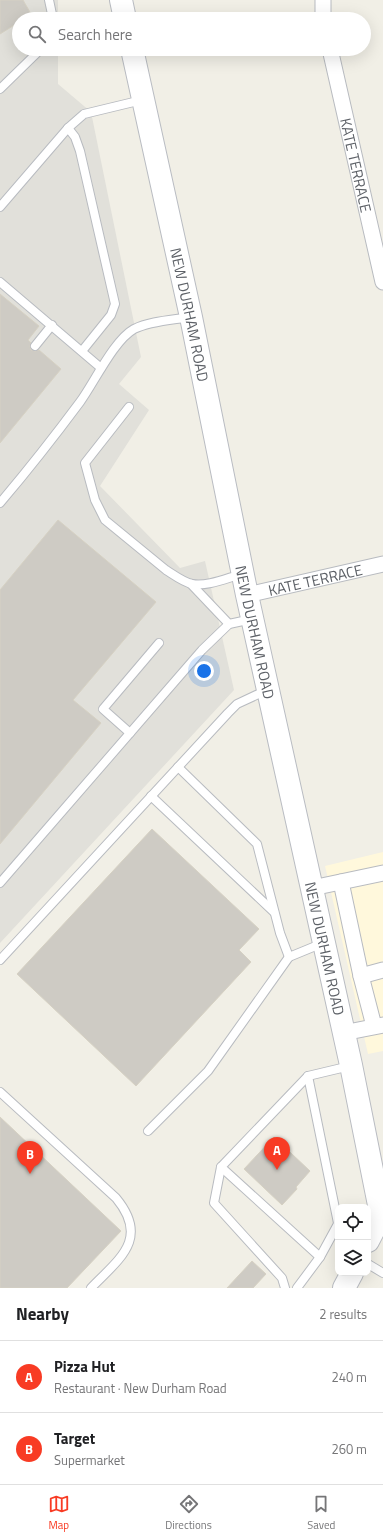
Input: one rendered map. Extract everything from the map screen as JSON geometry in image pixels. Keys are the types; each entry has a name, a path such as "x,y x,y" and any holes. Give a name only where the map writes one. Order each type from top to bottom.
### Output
{"main road":[{"path":"121,0 124,12"},
{"name":"NEW DURHAM ROAD","path":"134,56 191,317 252,619 344,1032 382,1214"},
{"path":"363,1122 374,1135 383,1140"},
{"path":"369,1240 382,1214"},
{"path":"344,1288 350,1276"}],"street":[{"path":"323,0 323,12"},
{"name":"KATE TERRACE","path":"332,56 383,282"},
{"name":"KATE TERRACE","path":"245,584 383,564"},
{"path":"312,888 383,873"},
{"path":"340,882 362,976 379,1026 344,1032"},
{"path":"362,976 383,970"}],"lane":[{"path":"50,0 52,12"},
{"path":"0,89 34,56"},
{"path":"0,207 68,128 84,114 143,100"},
{"path":"68,128 75,136 80,151 115,304 111,315 82,351"},
{"path":"0,282 101,368"},
{"path":"0,503 44,451 81,401 118,344 133,330 153,323 191,317"},
{"path":"35,346 52,325"},
{"path":"129,407 85,463 95,500 105,520 166,570 191,584 230,624"},
{"path":"191,584 245,584"},
{"path":"0,883 202,650 230,624 252,619"},
{"path":"130,733 103,709 159,643"},
{"path":"0,960 228,712 237,704 268,690"},
{"path":"178,767 257,844 280,933 289,957"},
{"path":"151,796 275,913"},
{"path":"148,1131 208,1071 289,957 324,943"},
{"path":"285,1288 282,1278 214,1203 221,1167 308,1076 351,1065"},
{"path":"308,1076 335,1209"},
{"path":"0,1092 116,1198 125,1208 130,1219 132,1232 130,1244 125,1252 91,1288"},
{"path":"221,1167 320,1257"},
{"path":"297,1288 320,1257 335,1230"},
{"path":"371,1266 383,1273"}],"shaded area":[{"path":"0,0 58,0 58,12 12,12 12,56 58,56 58,84 91,112 141,357 119,384 149,410 100,486 180,568 205,561 234,690 0,943"},
{"path":"383,852 383,1051 368,1054 325,866"}],"building":[{"path":"0,0 23,0 30,12 12,12 12,26 0,34"},
{"path":"0,294 39,326 28,340 31,343 31,350 39,350 61,369 0,443"},
{"path":"58,520 156,602 73,700 101,723 0,844 0,590"},
{"path":"152,829 259,929 239,950 251,962 136,1086 17,974"},
{"path":"0,1117 121,1231 67,1288 0,1288"},
{"path":"274,1137 310,1171 296,1187 297,1189 282,1205 244,1169"},
{"path":"252,1261 266,1274 253,1288 227,1288"}],"place":[{"name":"Pizza Hut","path":"277,1170"},
{"name":"Target","path":"30,1174"}]}
